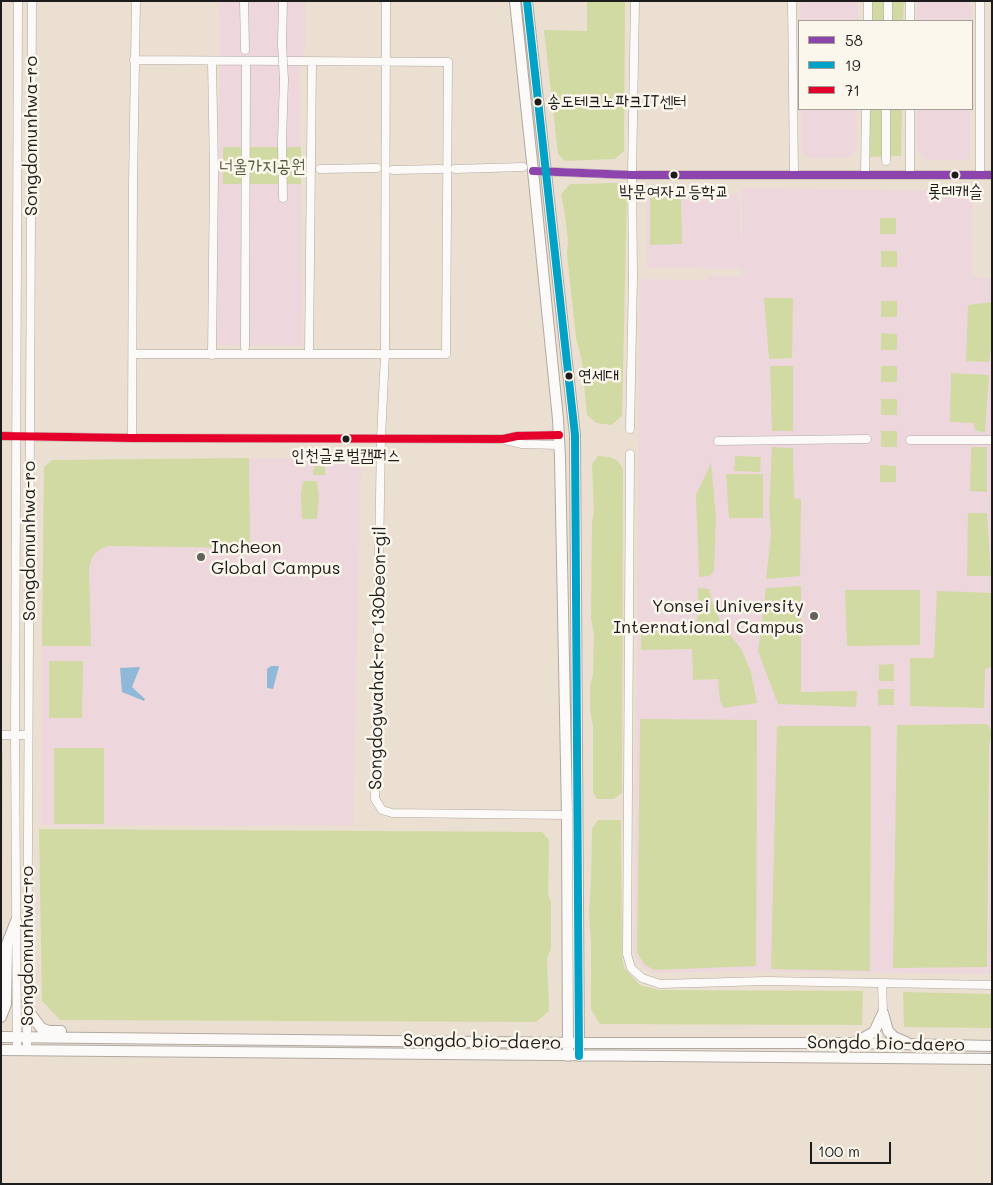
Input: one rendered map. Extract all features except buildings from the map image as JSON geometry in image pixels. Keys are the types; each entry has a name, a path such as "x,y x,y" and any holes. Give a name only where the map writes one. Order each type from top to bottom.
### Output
{"main road":[{"path":"515,1 559,440 567,815 568,1056"},
{"path":"527,1 575,435 579,1056"},
{"path":"1,1018 6,1004 7,944 16,920"},
{"path":"27,1001 33,1019 40,1028 45,1030 135,1034 152,1038"},
{"path":"854,1043 874,1032 883,1013"},
{"path":"883,1013 888,1031 894,1037 912,1044"},
{"name":"Songdo bio-daero","path":"1,1037 568,1043 854,1043 992,1046"},
{"name":"Songdo bio-daero","path":"1,1050 992,1060"}],"street":[{"name":"Songdomunhwa-ro","path":"18,1 15,735 16,920 22,1050"},
{"name":"Songdomunhwa-ro","path":"22,1037 27,1001 32,1"},
{"path":"132,438 136,1"},
{"path":"244,1 245,50"},
{"path":"283,1 283,198"},
{"name":"Songdogwahak-ro 130beon-gil","path":"386,1 385,354 381,438 375,798 382,810 392,813 567,815"},
{"path":"630,429 635,1"},
{"path":"792,1 794,175"},
{"path":"868,1 868,20"},
{"path":"888,1 888,20"},
{"path":"910,1 910,20"},
{"path":"980,1 980,175"},
{"path":"133,354 446,354 448,62 134,60"},
{"path":"212,61 214,170 212,355"},
{"path":"309,354 312,61"},
{"path":"245,346 246,67"},
{"path":"865,175 866,110"},
{"path":"886,110 886,161"},
{"path":"910,110 910,174"},
{"path":"455,169 523,167"},
{"path":"320,169 377,168"},
{"path":"393,170 441,169"},
{"path":"533,171 632,175 992,175"},
{"path":"1,436 503,439 517,436 559,440"},
{"path":"718,441 867,439"},
{"path":"910,440 992,440"},
{"path":"630,454 627,954 634,972 642,978 660,984 766,981 992,985"},
{"path":"1,735 28,735"},
{"path":"882,984 883,1013"}],"shaded area":[{"path":"219,1 305,1 305,46 300,73 303,346 213,345 220,75"},
{"path":"803,1 857,1 858,20 800,20 800,5"},
{"path":"918,1 968,1 972,7 972,20 917,20"},
{"path":"801,110 857,110 856,149 849,157 810,159 801,152"},
{"path":"917,110 970,110 970,156 966,161 923,159 917,150"},
{"name":"Yonsei University International Campus","path":"742,188 973,191 972,277 992,278 992,974 730,971 653,973 641,966 634,952 640,279 706,280 707,276 742,276 742,269 647,268 647,195 739,194 742,266"},
{"name":"Incheon Global Campus","path":"344,458 361,468 353,826 41,825 44,467 52,460"}],"green space":[{"path":"587,1 625,1 624,151 615,159 565,161 558,154 544,30 587,31"},
{"path":"872,1 904,1 903,20 871,20"},
{"path":"870,110 902,110 901,156 870,157"},
{"name":"너울가지공원","path":"223,147 301,147 301,184 223,184"},
{"path":"619,183 627,192 622,416 612,425 596,423 587,415 582,361 576,338 567,254 568,242 561,194 570,184"},
{"path":"650,197 681,197 682,244 650,245"},
{"path":"880,218 896,218 896,234 880,234"},
{"path":"881,251 897,251 897,267 881,267"},
{"path":"764,298 793,298 792,358 769,359"},
{"path":"881,301 897,301 897,317 881,317"},
{"path":"992,302 992,340 989,362 966,361 968,305"},
{"path":"881,333 897,334 897,350 881,350"},
{"path":"770,366 793,366 793,431 772,431"},
{"path":"881,366 897,366 897,382 881,382"},
{"path":"951,373 989,375 985,432 975,431 974,423 950,422"},
{"path":"881,399 897,399 897,415 881,415"},
{"path":"881,431 897,431 897,447 881,447"},
{"path":"772,447 793,448 794,498 801,499 800,576 766,579 771,535 769,507"},
{"path":"971,447 987,447 987,492 970,491"},
{"path":"598,456 610,457 618,461 623,469 622,793 614,799 597,799 593,792 593,727 590,709 594,634 591,619 592,523 594,511 592,464"},
{"path":"735,456 761,457 760,472 734,471"},
{"path":"249,458 250,548 108,546 99,550 92,557 89,568 91,646 42,646 44,467 52,460"},
{"path":"711,463 716,518 714,570 710,576 699,577 696,495"},
{"path":"880,465 896,466 896,482 880,482"},
{"path":"314,466 325,466 325,475 313,475"},
{"path":"726,474 763,474 763,518 729,518"},
{"path":"303,481 317,481 319,497 317,519 302,519 301,495"},
{"path":"968,513 987,513 991,576 967,576"},
{"path":"801,586 801,692 857,691 856,707 778,704 758,651 766,588"},
{"path":"698,588 709,589 713,605 721,623 741,649 751,672 757,703 724,708 720,701 718,679 693,680 692,649 641,650 641,626 697,624"},
{"path":"845,590 920,590 920,645 847,646"},
{"path":"937,591 992,593 992,667 985,669 984,708 910,706 910,658 934,658"},
{"path":"49,661 83,661 82,718 49,718"},
{"path":"894,664 894,681 879,681 879,665"},
{"path":"878,689 894,689 894,705 878,705"},
{"path":"640,719 757,720 756,966 654,970 645,965 637,953"},
{"path":"987,724 992,732 989,745 987,967 893,968 897,725"},
{"path":"777,726 871,726 870,971 771,969"},
{"path":"54,748 104,748 104,824 54,824"},
{"path":"1,753 3,753 1,987"},
{"path":"598,820 621,820 622,955 624,968 640,985 659,990 863,991 862,1025 600,1024 591,1009 589,911 592,829"},
{"path":"39,829 542,832 549,840 548,894 551,902 551,948 547,958 549,1011 536,1022 60,1020 42,1001"},
{"path":"903,992 992,994 992,1028 904,1027"}],"water":[{"path":"271,666 279,666 273,689 267,688 267,669"},
{"path":"140,667 132,687 145,699 144,701 122,692 120,668"}],"transit line":[{"name":"19","path":"527,1 575,435 579,1056"},
{"name":"58","path":"533,171 632,175 992,175"},
{"name":"71","path":"1,436 503,439 517,436 559,435"}],"place":[{"name":"송도테크노파크IT센터","path":"538,102"},
{"name":"박문여자고등학교","path":"674,175"},
{"name":"롯데캐슬","path":"955,175"},
{"name":"연세대","path":"569,376"},
{"name":"인천글로벌캠퍼스","path":"346,439"},
{"name":"Incheon Global Campus","path":"201,557"},
{"name":"Yonsei University International Campus","path":"814,616"}]}
